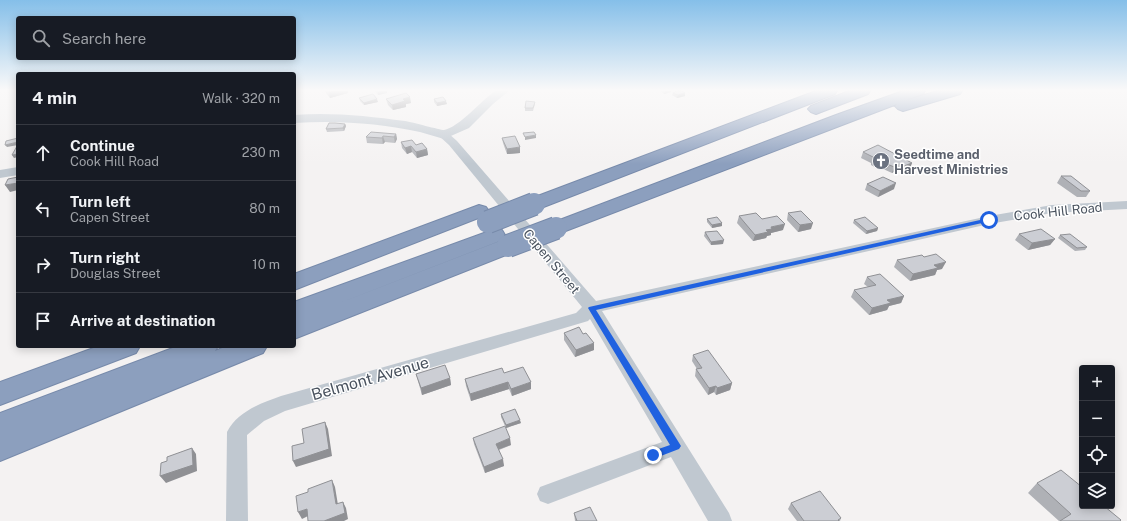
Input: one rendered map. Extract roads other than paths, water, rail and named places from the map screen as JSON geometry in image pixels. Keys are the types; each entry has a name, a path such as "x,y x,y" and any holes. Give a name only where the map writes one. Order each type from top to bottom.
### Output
{"highway":[{"path":"296,310 540,210 748,115"},
{"path":"296,298 540,210 690,144 766,115"},
{"path":"690,144 772,115"},
{"path":"686,165 800,115"},
{"path":"540,210 686,165 822,115"},
{"path":"540,210 846,115"},
{"path":"296,281 493,228"},
{"path":"296,329 493,228"},
{"path":"0,394 121,348"},
{"path":"0,414 171,348"},
{"path":"0,426 200,348"},
{"path":"0,448 249,348"}],"street":[{"path":"296,119 339,117 406,125 431,130 444,135 464,125 474,115"},
{"name":"Capen Street","path":"444,135 453,143 592,308 721,521"},
{"path":"0,174 16,170"},
{"name":"Cook Hill Road","path":"592,308 989,220 1052,209 1127,205"},
{"name":"Belmont Avenue","path":"236,521 237,432 245,423 259,412 281,404 582,317 592,308"},
{"path":"548,494 676,446"}],"place":[{"name":"Seedtime and Harvest Ministries","path":"881,161"}]}
